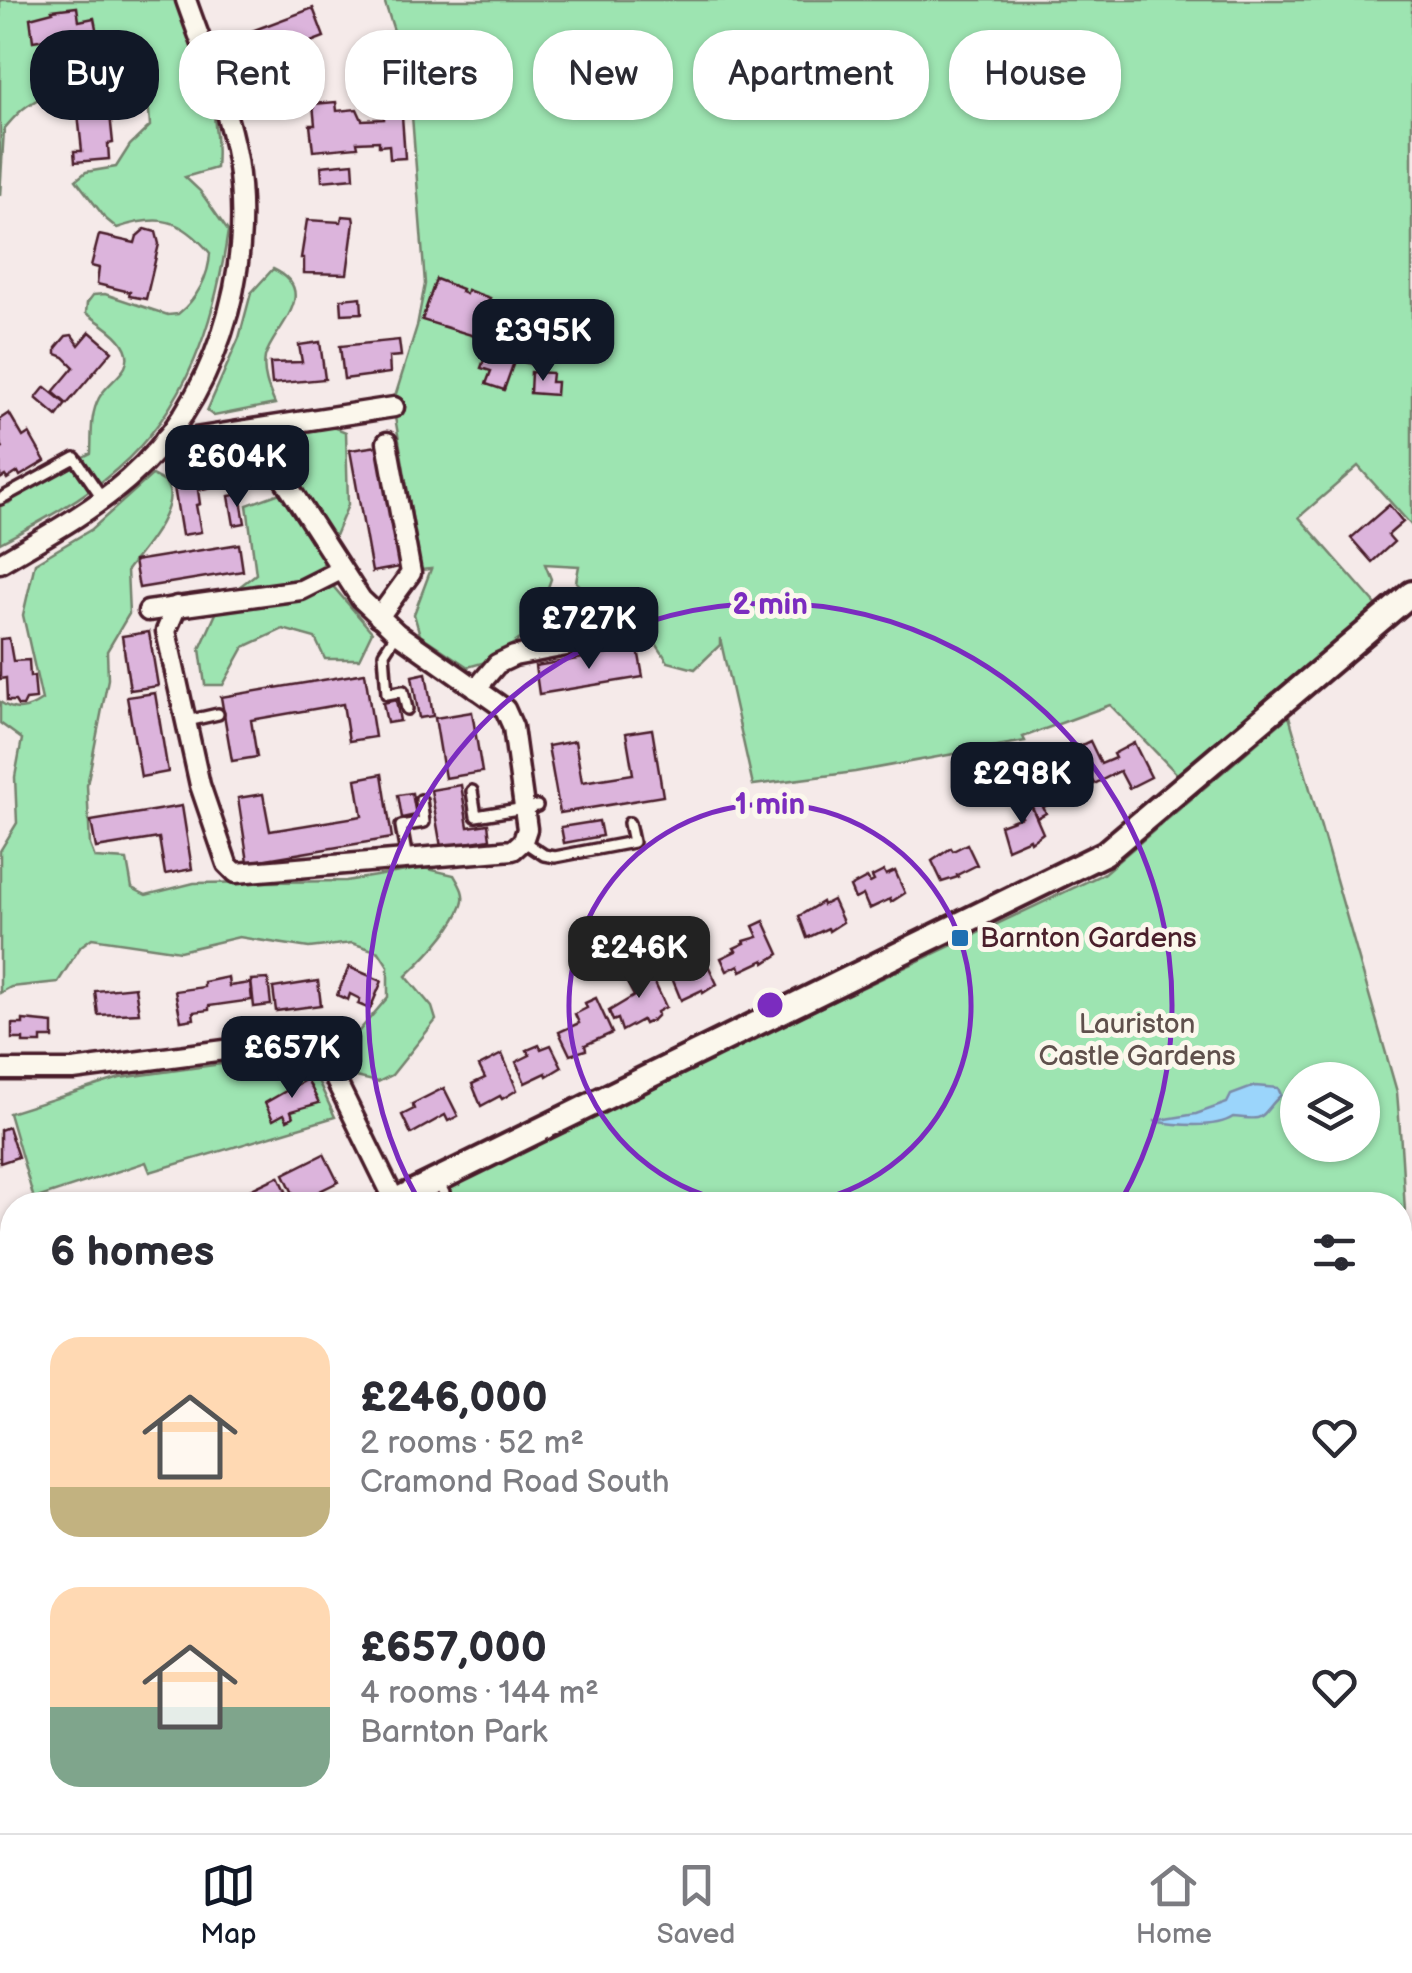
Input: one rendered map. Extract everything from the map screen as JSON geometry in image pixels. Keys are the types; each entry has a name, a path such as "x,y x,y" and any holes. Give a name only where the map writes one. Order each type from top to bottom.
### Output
{"street":[{"path":"0,562 103,499 130,477 166,439 200,385 221,334 234,288 240,184 231,132 186,0"},
{"path":"166,439 182,440 394,408"},
{"path":"177,606 166,631 184,722 227,864 236,873 512,850 523,842 530,807 513,727 505,709 379,618 341,570 259,441 256,429"},
{"path":"379,618 411,574 388,442"},
{"path":"148,610 301,590 341,570"},
{"path":"413,1192 1105,854 1412,593"},
{"path":"476,690 497,664 514,656 606,630 634,633"},
{"path":"0,1070 73,1070 308,1038 317,1042 386,1192"}],"lane":[{"path":"0,499 76,458 103,499"},
{"path":"397,633 384,653 387,694 403,691 406,709"},
{"path":"184,722 218,714"},
{"path":"472,792 476,816 530,807"},
{"path":"407,860 401,826 424,822 421,800"},
{"path":"523,842 555,857 632,842 629,824"},
{"path":"438,1180 444,1192"}],"green space":[{"path":"0,0 180,0 190,30 179,30 179,120 214,120 217,147 216,168 185,177 200,191 228,231 206,330 180,390 142,445 104,480 0,543 0,504 9,503 34,481 91,453 96,404 125,367 127,358 122,342 86,313 93,295 105,294 168,315 178,314 201,286 207,270 210,253 189,232 157,221 117,228 76,180 86,172 116,167 130,145 150,126 149,120 159,120 159,30 30,30 30,104 4,129 0,196"},
{"path":"384,0 1412,0 1412,526 1358,466 1299,517 1379,608 1179,776 1110,705 1023,737 1025,741 855,772 753,785 720,638 720,645 695,669 668,662 637,614 600,604 576,582 579,566 545,564 551,579 533,630 489,661 468,667 420,635 414,614 431,569 421,570 395,417 395,397 417,326 425,284 412,120 513,120 513,30 394,30"},
{"path":"273,269 287,278 294,289 290,312 269,346 264,363 275,404 214,416 207,411 239,338 251,293"},
{"path":"334,427 346,432 348,505 320,571 372,632 359,659 325,659 315,638 283,629 244,647 223,685 205,685 200,649 222,600 256,574 247,505 280,493 286,435"},
{"path":"152,475 166,484 168,504 157,529 127,570 129,614 107,651 108,679 87,785 90,845 95,858 127,860 132,888 146,895 194,883 346,881 424,868 454,875 463,897 458,915 406,976 432,1007 436,1020 392,1075 378,1082 351,1076 348,1044 388,997 388,966 379,952 352,943 309,948 239,937 180,951 92,938 81,946 58,982 11,987 0,993 0,851 17,823 15,777 22,739 0,723 0,702 21,709 42,700 23,615 35,563 92,529"},
{"name":"Lauriston Castle Gardens","path":"1289,716 1397,1092 1403,1192 442,1192 1103,874"},
{"path":"302,1053 335,1117 150,1172 146,1162 55,1192 32,1192 9,1113 120,1078"}],"water":[{"path":"1255,1086 1278,1088 1280,1093 1258,1118 1233,1117 1195,1125 1154,1121 1196,1114 1227,1103 1231,1095"}],"building":[{"path":"77,7 79,21 94,18 96,30 32,30 30,18"},
{"path":"313,8 321,30 254,30"},
{"path":"336,102 337,111 345,110 345,120 402,120 405,158 390,159 389,145 379,146 379,141 313,151 310,125 315,125 315,120 325,120 325,103"},
{"path":"79,120 111,120 113,143 108,144 109,159 75,162 74,151 82,151"},
{"path":"353,163 354,178 322,181 321,166"},
{"path":"342,216 353,217 354,222 347,274 304,273 301,258 307,220 341,222"},
{"path":"145,229 156,232 159,244 146,299 97,284 99,268 91,266 99,235 135,243"},
{"path":"436,279 509,309 521,304 529,307 535,324 527,351 543,356 539,367 515,359 504,390 486,384 491,371 481,368 491,341 422,320"},
{"path":"361,297 362,313 342,314 341,299"},
{"path":"90,332 112,351 67,404 53,392 74,367 56,354 56,348 66,336 72,335 79,345"},
{"path":"399,340 401,356 389,357 390,373 344,379 340,346"},
{"path":"320,342 325,379 272,384 270,363 302,362 299,345"},
{"path":"531,372 552,373 551,382 557,382 556,395 530,393"},
{"path":"45,387 66,404 57,416 36,398"},
{"path":"9,413 23,437 29,433 45,461 20,476 18,472 0,479 0,419"},
{"path":"378,446 400,567 372,572 350,450"},
{"path":"244,466 246,479 198,490 200,504 196,505 201,532 182,535 173,481 189,478 188,472"},
{"path":"240,494 245,523 234,525 229,496"},
{"path":"1389,505 1403,522 1388,535 1394,542 1372,562 1351,538"},
{"path":"239,544 243,571 139,588 134,561"},
{"path":"149,632 158,686 130,690 122,636"},
{"path":"9,638 13,661 29,660 30,677 34,676 36,699 26,700 23,706 7,701 6,678 0,679 0,639"},
{"path":"638,649 643,677 539,694 535,666"},
{"path":"365,673 375,737 349,741 343,704 251,720 257,757 232,761 221,697"},
{"path":"426,673 433,716 419,718 412,676"},
{"path":"155,693 168,772 141,777 127,697"},
{"path":"396,700 400,721 387,723 383,703"},
{"path":"472,712 482,772 445,778 435,718"},
{"path":"652,729 663,796 560,813 548,746 575,741 582,782 633,774 626,733"},
{"path":"1090,741 1101,764 1134,743 1151,777 1129,788 1120,771 1094,784 1088,772 1071,780 1059,756"},
{"path":"382,774 392,838 248,862 238,798 263,794 270,831 362,816 356,779"},
{"path":"1058,776 1068,796 1043,807 1046,813 1037,818 1025,791"},
{"path":"461,785 468,827 488,824 490,839 441,847 431,790"},
{"path":"412,793 416,815 402,818 398,795"},
{"path":"1029,801 1043,833 1031,842 1030,839 1007,849 1000,825 1022,817 1017,807"},
{"path":"182,806 192,869 165,874 159,838 96,848 91,821"},
{"path":"599,821 602,836 564,843 561,827"},
{"path":"967,844 977,865 942,882 932,861 951,848 953,851"},
{"path":"884,871 886,875 895,871 905,893 869,909 863,895 855,899 850,887 867,878 870,883 874,881 872,877"},
{"path":"833,900 843,922 807,938 799,916"},
{"path":"764,921 779,954 741,971 739,965 727,971 721,958 736,951 734,948 744,941 758,937 753,926"},
{"path":"706,961 717,984 681,1000 672,978"},
{"path":"640,966 647,982 653,979 666,1007 653,1020 644,1024 642,1020 622,1031 618,1019 613,1021 609,1011 634,996 623,975"},
{"path":"349,967 382,981 370,1009 358,1004 360,999 350,994 348,1000 337,995"},
{"path":"228,977 229,986 250,983 252,1000 209,1006 209,1010 193,1012 194,1019 181,1021 175,991 204,987 204,982"},
{"path":"268,979 271,1005 254,1007 251,980"},
{"path":"318,981 321,1005 276,1011 273,988"},
{"path":"135,987 139,1013 98,1015 95,991"},
{"path":"596,998 612,1033 570,1055 559,1032 579,1023 575,1014"},
{"path":"23,1020 53,1023 53,1038 41,1038 41,1043 12,1039 12,1024 23,1024"},
{"path":"539,1045 541,1049 551,1045 562,1067 525,1083 516,1062 530,1055 527,1050"},
{"path":"502,1054 517,1090 481,1106 472,1084 485,1078 479,1066"},
{"path":"307,1079 319,1103 291,1111 293,1117 287,1120 284,1114 273,1120 265,1103"},
{"path":"444,1088 458,1116 448,1121 445,1115 411,1134 402,1115 414,1109 412,1104"},
{"path":"8,1127 18,1157 0,1163 0,1130"},
{"path":"324,1154 338,1182 318,1192 292,1192 284,1174"},
{"path":"279,1176 286,1191 284,1192 245,1192"}],"place":[{"name":"Barnton Gardens","path":"960,938"}]}
